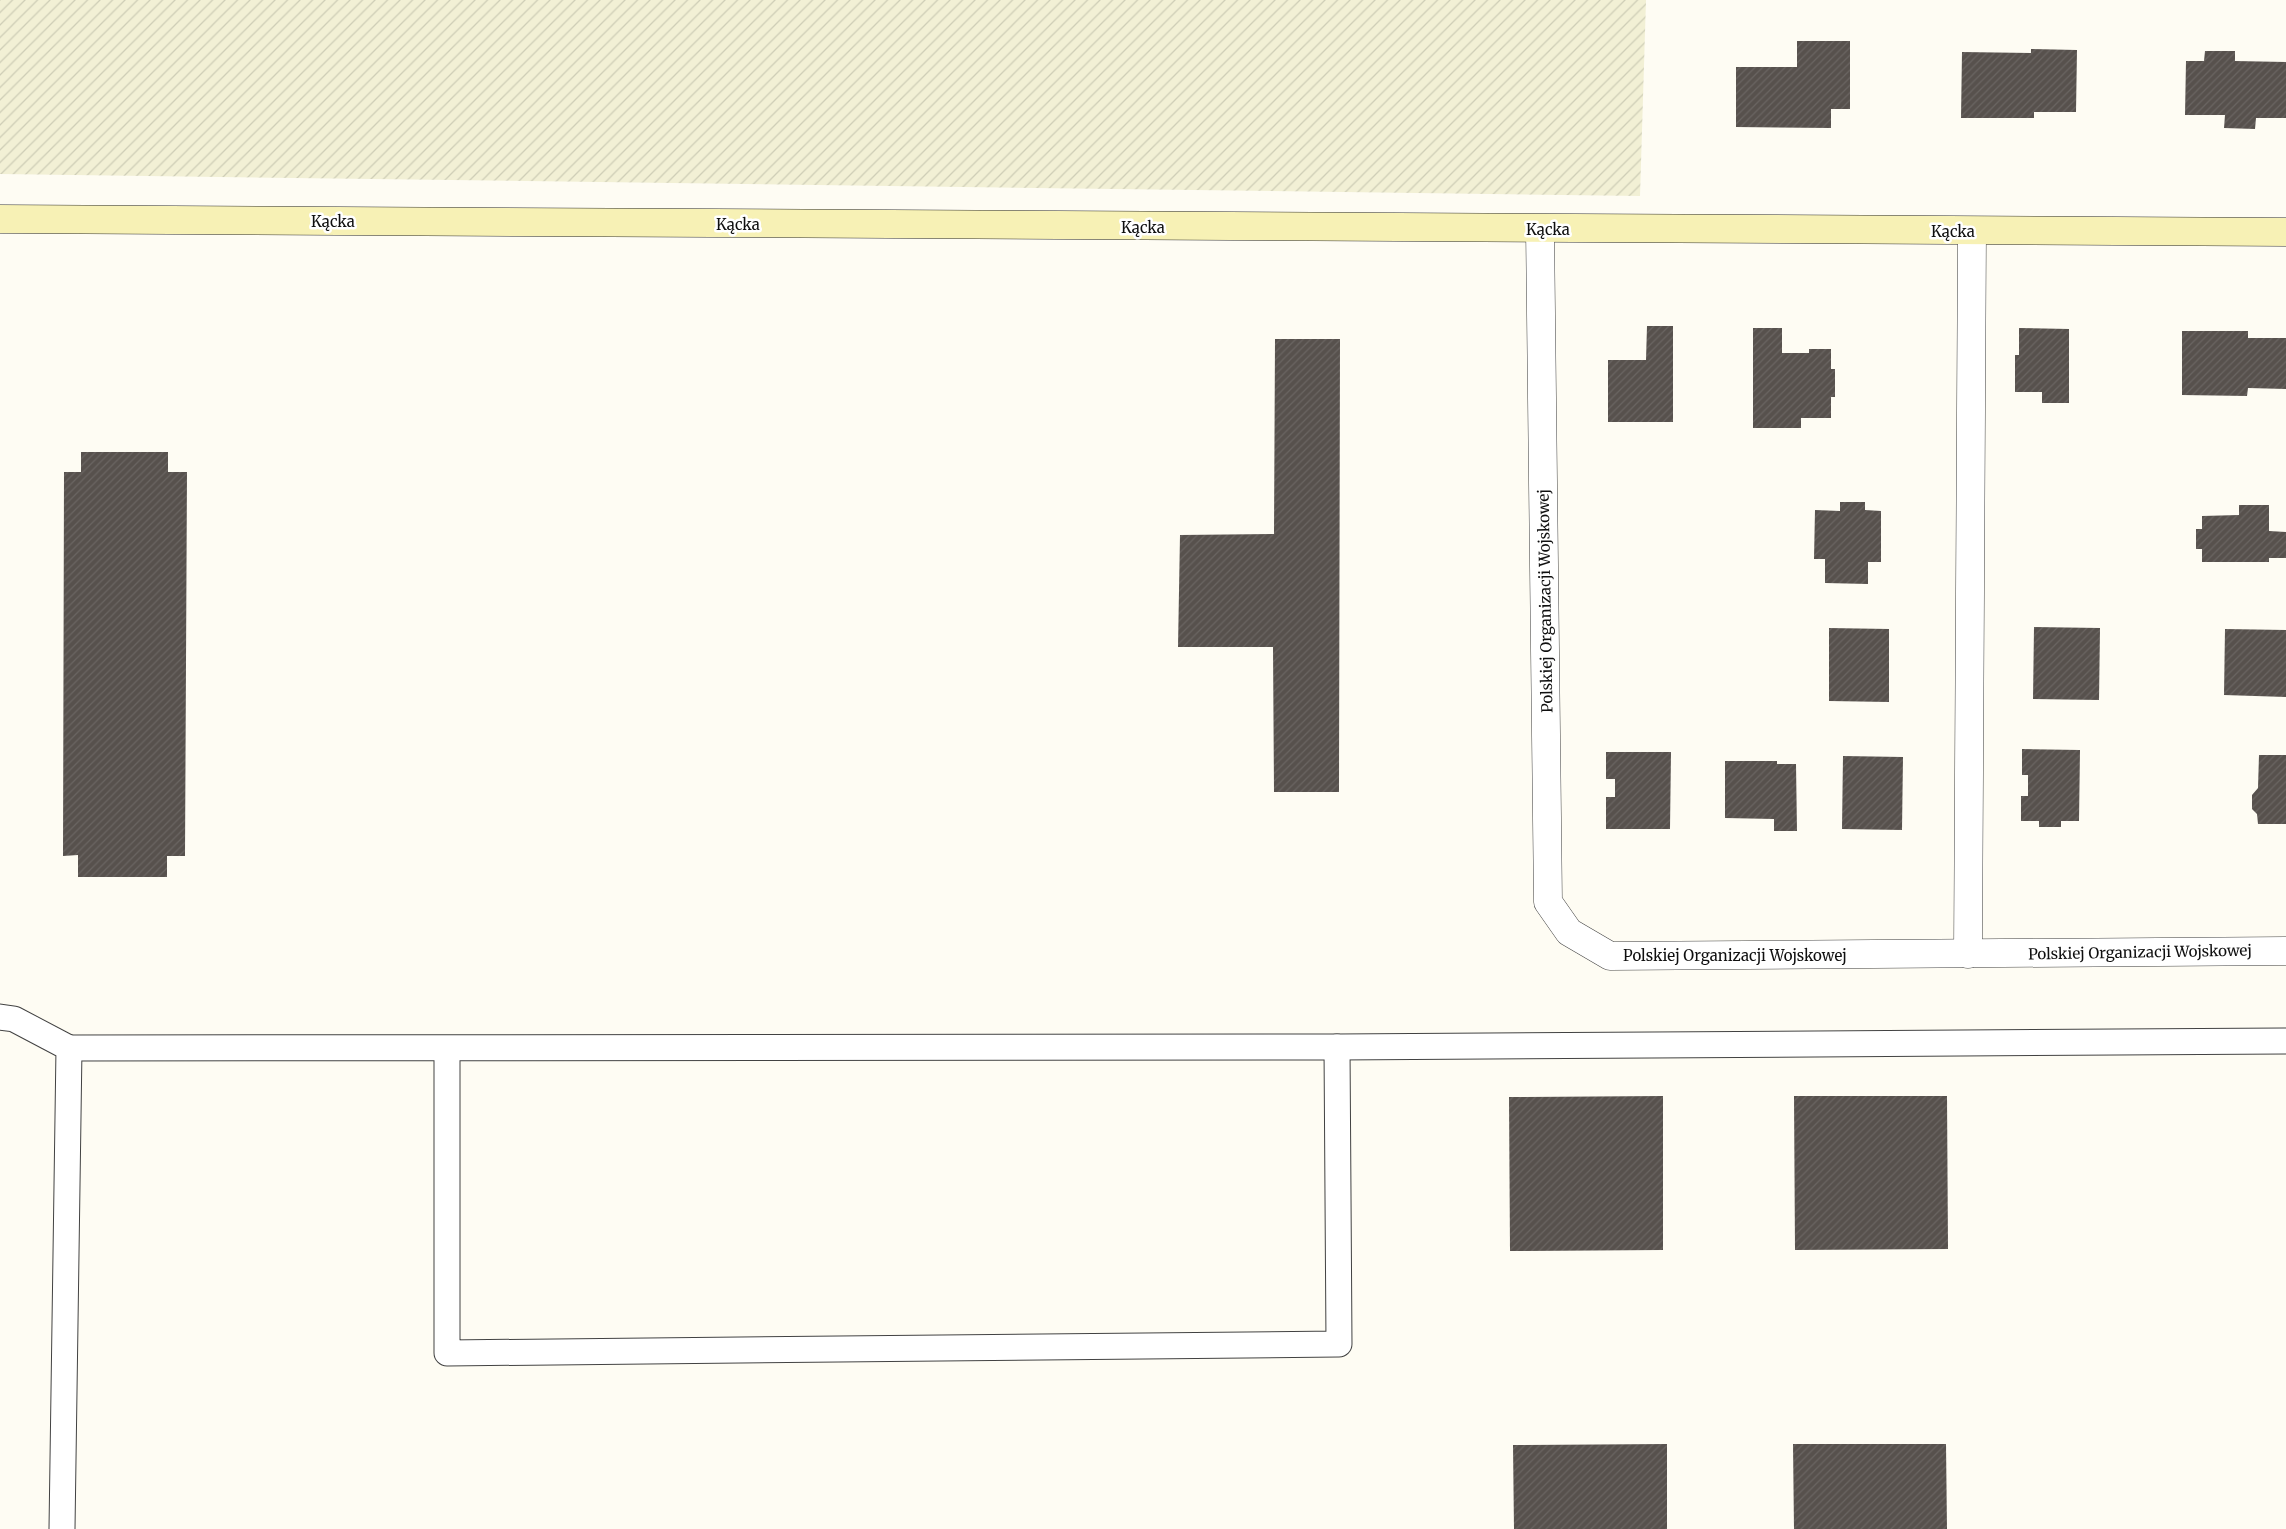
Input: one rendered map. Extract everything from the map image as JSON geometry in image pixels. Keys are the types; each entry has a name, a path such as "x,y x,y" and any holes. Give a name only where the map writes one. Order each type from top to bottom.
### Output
{"street":[{"name":"Kącka","path":"0,219 2286,232"},
{"name":"Polskiej Organizacji Wojskowej","path":"1540,229 1548,902 1570,932 1610,956 2286,951"},
{"path":"1968,954 1972,231"}],"lane":[{"path":"0,1017 14,1019 69,1048 1337,1048 2285,1041"},
{"path":"62,1529 69,1048"},
{"path":"447,1049 447,1353 1339,1344 1337,1048"}],"shaded area":[{"path":"0,0 1646,0 1640,196 0,174"}],"building":[{"path":"1797,41 1850,41 1850,109 1831,109 1831,128 1736,127 1736,67 1797,67"},
{"path":"2031,49 2077,50 2076,112 2034,112 2034,118 1961,118 1962,52 2031,53"},
{"path":"2205,51 2235,51 2235,61 2286,62 2286,118 2256,118 2255,129 2224,128 2225,115 2185,115 2186,61 2204,61"},
{"path":"1647,326 1673,326 1673,422 1608,422 1608,360 1646,360"},
{"path":"1753,328 1782,328 1782,353 1809,353 1809,349 1831,349 1831,369 1835,369 1835,397 1831,397 1831,418 1801,418 1801,428 1753,428"},
{"path":"2019,328 2069,329 2069,403 2042,403 2042,392 2015,392 2015,355 2019,355"},
{"path":"2182,331 2248,331 2248,338 2286,338 2286,389 2248,388 2247,396 2182,395"},
{"path":"1275,339 1340,339 1339,792 1274,792 1273,647 1178,647 1180,535 1274,534"},
{"path":"81,452 168,452 168,472 187,472 185,856 167,856 167,877 78,877 78,855 63,856 64,472 81,472"},
{"path":"1840,502 1865,502 1865,510 1881,511 1881,562 1868,562 1868,584 1825,583 1825,559 1814,559 1815,510 1840,511"},
{"path":"2239,505 2269,505 2269,531 2286,532 2286,558 2269,558 2269,562 2202,562 2202,549 2196,549 2196,529 2202,529 2202,516 2239,515"},
{"path":"2034,627 2100,628 2099,700 2033,699"},
{"path":"1829,628 1889,629 1889,702 1829,701"},
{"path":"2225,629 2286,630 2286,697 2224,695"},
{"path":"2022,749 2080,750 2079,821 2061,821 2061,827 2039,827 2039,821 2021,821 2021,796 2028,796 2028,775 2022,775"},
{"path":"1606,752 1671,752 1670,829 1606,829 1606,797 1615,797 1615,779 1606,779"},
{"path":"2259,755 2286,755 2286,824 2258,824 2257,814 2252,809 2252,795 2258,788"},
{"path":"1843,756 1903,757 1902,830 1842,829"},
{"path":"1725,761 1777,761 1777,764 1796,764 1797,831 1774,831 1774,819 1725,818"},
{"path":"1663,1096 1663,1250 1510,1251 1509,1097"},
{"path":"1794,1096 1947,1096 1948,1249 1795,1250"},
{"path":"1667,1444 1667,1529 1514,1529 1513,1445"},
{"path":"1793,1444 1946,1444 1947,1529 1794,1529"}]}
